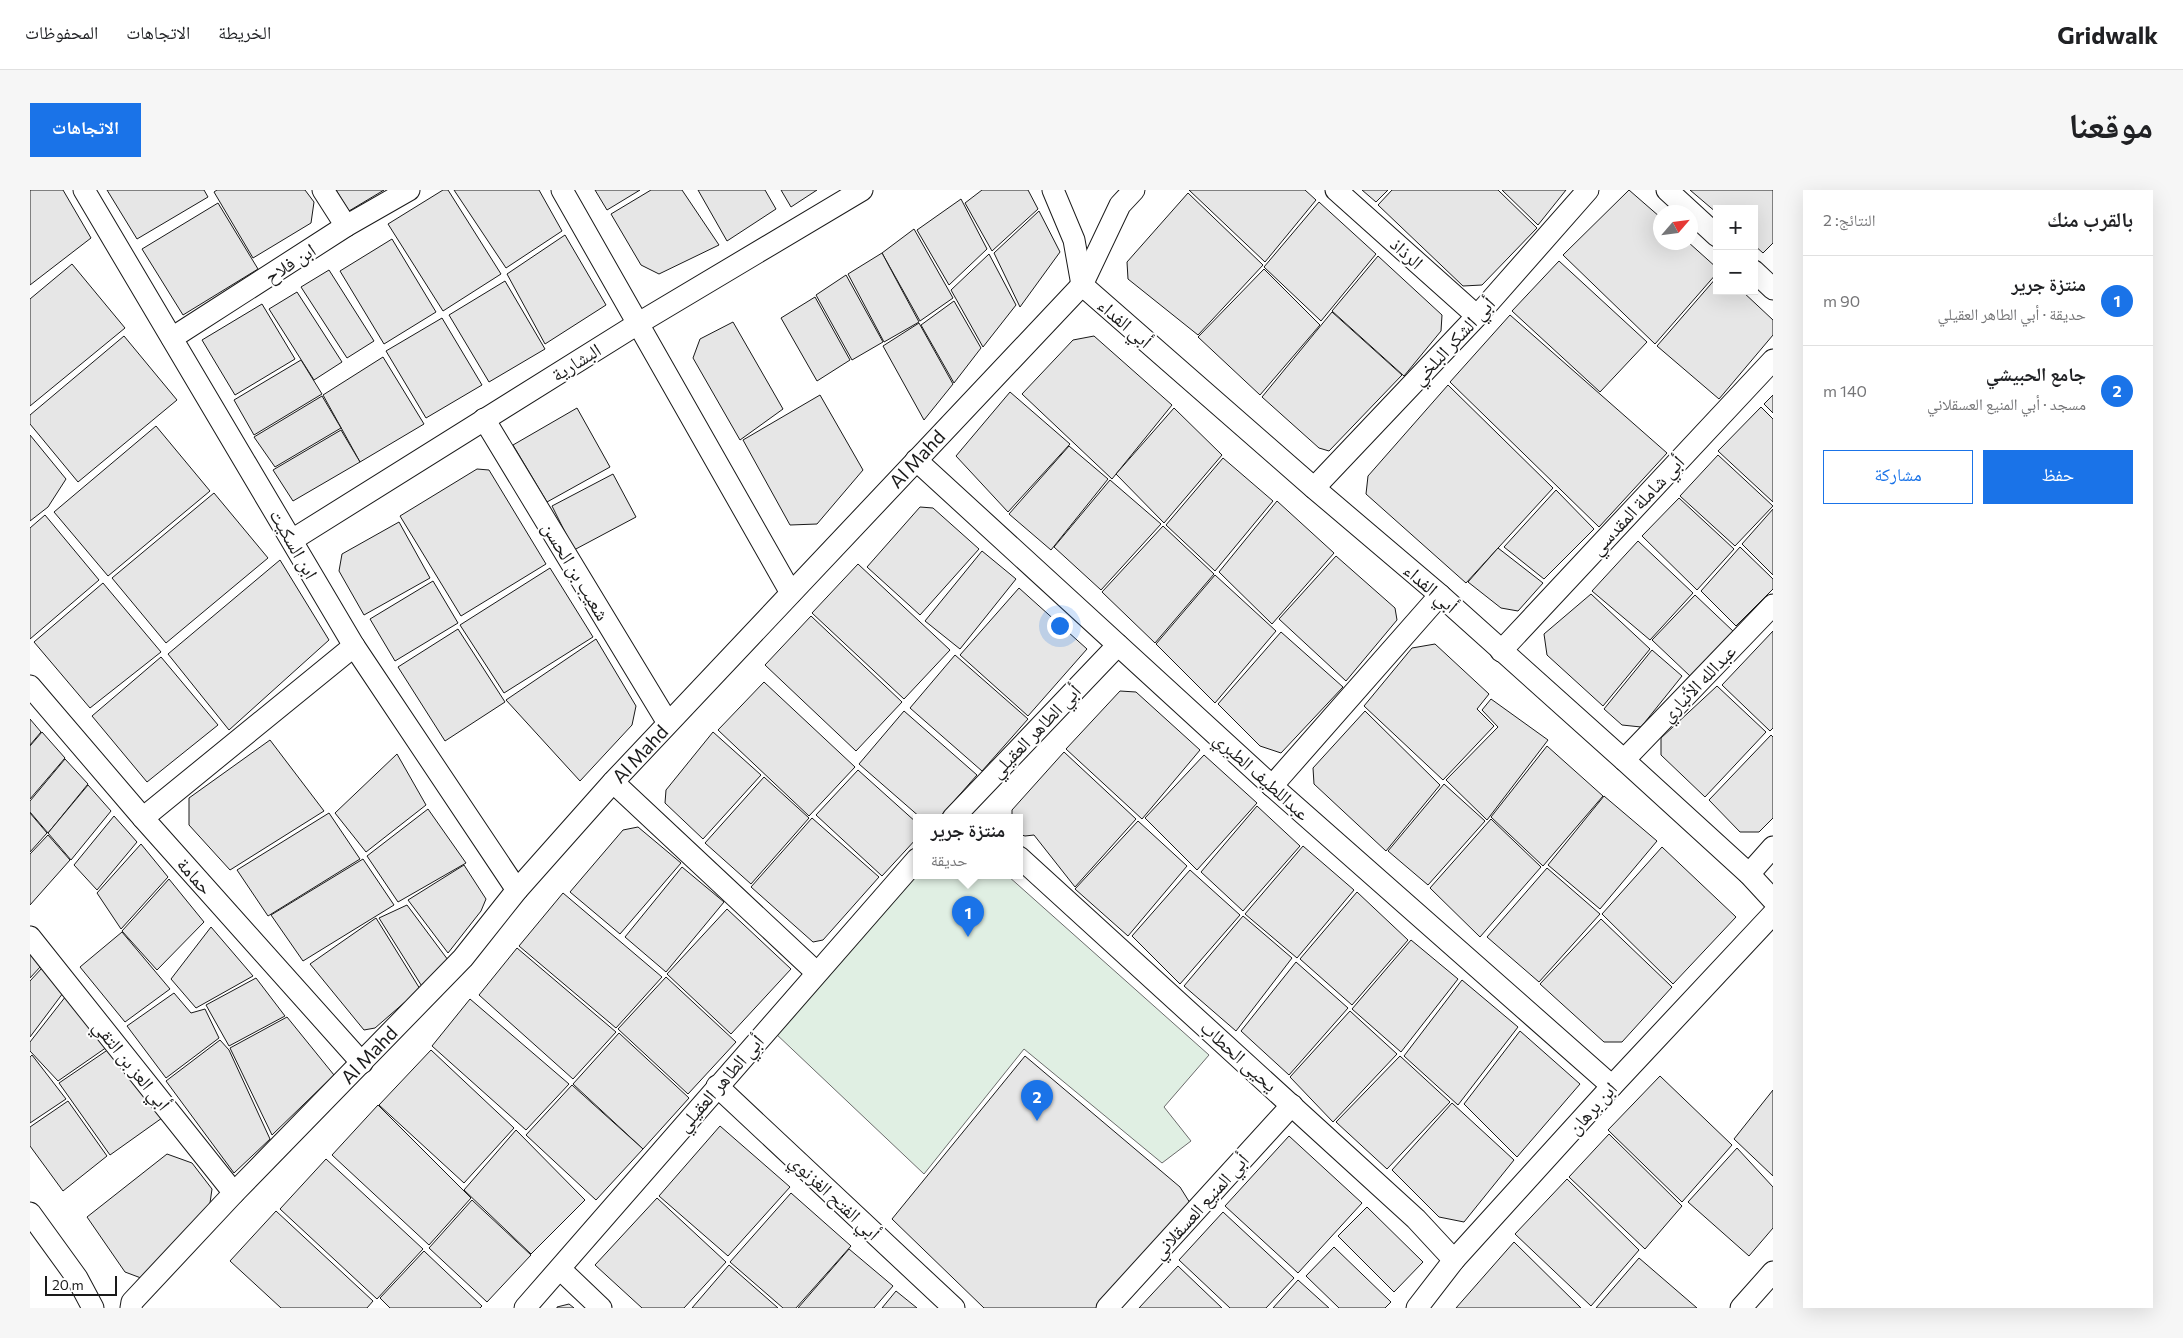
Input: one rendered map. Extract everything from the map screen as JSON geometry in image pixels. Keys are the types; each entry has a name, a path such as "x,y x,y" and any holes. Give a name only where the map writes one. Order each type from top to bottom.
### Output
{"street":[{"name":"ابن السكيت","path":"84,190 354,646 517,890"},
{"path":"323,190 346,226"},
{"name":"ابن فلاح","path":"172,338 346,226 409,190"},
{"path":"562,190 791,593"},
{"name":"البشارية","path":"292,540 639,323 862,190"},
{"path":"1053,190 1074,240 1082,285"},
{"name":"Al Mahd","path":"131,1308 132,1302 234,1193 463,958 517,890 613,782 1082,285 1120,205 1134,190"},
{"name":"الرذاذ","path":"1336,190 1477,316"},
{"name":"أبي الشكر البلخي","path":"1314,488 1477,316 1588,190"},
{"path":"1667,190 1713,232"},
{"path":"1758,275 1773,288"},
{"name":"أبي الفداء","path":"1082,285 1314,488 1440,595 1749,874 1773,900"},
{"name":"أبي شاملة المقدسي","path":"1501,650 1773,360"},
{"name":"شعيب بن الحسن","path":"484,419 668,723"},
{"name":"عبداللطيف الطبري","path":"916,460 1272,786 1612,1086"},
{"path":"1272,786 1440,595"},
{"name":"عبدالله الأنباري","path":"1624,760 1773,605"},
{"name":"أبي الطاهر العقيلي","path":"964,814 1118,644"},
{"path":"144,818 354,646"},
{"name":"حمامة","path":"30,686 144,818 362,1063"},
{"path":"613,782 816,972"},
{"path":"1749,874 1773,847"},
{"name":"يحيى الحطاب","path":"1023,861 1416,1219 1454,1260"},
{"name":"أبي الطاهر العقيلي","path":"525,1308 816,972 913,863"},
{"name":"ابن برهان","path":"1417,1308 1454,1260 1612,1086 1773,914"},
{"name":"أبي العز بن التقي","path":"30,937 234,1193"},
{"name":"أبي الفتح الغزنوي","path":"717,1086 954,1308"},
{"name":"أبي المنيع العسقلاني","path":"1107,1308 1292,1105"},
{"path":"30,1213 77,1278 93,1308"},
{"path":"560,1269 601,1308"},
{"path":"1741,1308 1773,1272"}],"green space":[{"path":"913,877 913,879 1011,879 1209,1055 1164,1107 1191,1141 1162,1163 1024,1049 924,1174 774,1032"}],"building":[{"path":"30,190 63,190 91,238 30,285"},
{"path":"107,190 204,190 208,197 137,239"},
{"path":"217,190 305,190 314,202 311,223 253,258 214,192"},
{"path":"336,190 384,190 349,211"},
{"path":"443,190 448,190 501,274 443,311 388,224"},
{"path":"454,190 539,190 562,231 506,268"},
{"path":"595,190 640,190 607,210"},
{"path":"651,190 682,190 719,245 659,274 641,265 611,214"},
{"path":"698,190 765,190 776,209 727,241"},
{"path":"781,190 817,190 791,207"},
{"path":"982,190 1028,190 1038,209 992,251 965,203"},
{"path":"1189,190 1305,190 1316,200 1265,262"},
{"path":"1362,190 1388,190 1376,202"},
{"path":"1392,190 1498,190 1537,228 1482,285 1463,286 1378,205"},
{"path":"1502,190 1566,190 1538,225"},
{"path":"1629,190 1653,211 1653,250 1697,250 1713,264 1713,278 1655,344 1563,255"},
{"path":"1690,190 1773,190 1773,243 1763,253 1758,249 1758,205 1713,205 1713,210"},
{"path":"1188,193 1263,265 1198,335 1128,279 1127,262"},
{"path":"961,199 987,249 949,285 917,230"},
{"path":"1319,202 1376,254 1321,321 1264,267"},
{"path":"218,203 258,269 183,315 142,249"},
{"path":"1039,211 1060,252 1020,307 994,253"},
{"path":"914,229 953,298 920,321 882,253"},
{"path":"565,235 606,305 545,344 507,274"},
{"path":"392,239 436,312 384,344 340,271"},
{"path":"882,253 919,322 884,342 848,274"},
{"path":"989,254 1016,305 983,347 951,290"},
{"path":"1378,256 1442,315 1441,331 1404,376 1332,311"},
{"path":"1559,261 1647,342 1600,392 1512,311"},
{"path":"72,264 125,328 30,406 30,299"},
{"path":"1264,269 1320,325 1260,395 1198,337"},
{"path":"329,270 374,341 347,358 301,287"},
{"path":"846,275 883,342 852,360 816,295"},
{"path":"505,281 545,349 489,382 449,315"},
{"path":"1713,282 1713,295 1746,295 1773,320 1773,335 1719,399 1657,346"},
{"path":"297,292 342,362 314,380 269,309"},
{"path":"815,297 850,360 817,381 781,318"},
{"path":"954,301 981,348 954,383 921,325"},
{"path":"262,304 295,359 235,395 202,340"},
{"path":"1332,312 1402,375 1329,451 1319,448 1262,397"},
{"path":"1510,315 1667,453 1599,527 1450,382"},
{"path":"442,318 482,385 426,418 386,351"},
{"path":"733,322 783,409 740,440 693,358 700,339"},
{"path":"919,323 953,384 924,420 883,346"},
{"path":"124,336 177,400 78,482 30,424 30,415"},
{"path":"1094,336 1172,405 1112,479 1022,394 1073,340"},
{"path":"383,357 424,424 360,462 323,395"},
{"path":"301,360 322,394 254,435 234,400"},
{"path":"1448,385 1553,488 1466,583 1366,494 1368,476"},
{"path":"1010,392 1070,444 1008,512 956,456"},
{"path":"820,395 863,470 817,524 790,525 743,440"},
{"path":"1773,395 1773,413 1764,404"},
{"path":"322,396 341,428 275,467 254,437"},
{"path":"1761,407 1773,419 1773,502 1718,451"},
{"path":"577,408 610,467 547,502 513,445"},
{"path":"1174,408 1222,455 1164,523 1116,474"},
{"path":"156,426 210,491 108,576 54,512"},
{"path":"341,430 360,462 293,501 273,470"},
{"path":"30,435 66,479 48,507 30,521"},
{"path":"1069,446 1108,479 1051,550 1009,514"},
{"path":"1718,455 1773,506 1735,546 1680,496"},
{"path":"1223,458 1273,501 1215,571 1166,525"},
{"path":"477,469 489,470 546,564 461,616 400,516"},
{"path":"613,474 636,517 574,550 552,506"},
{"path":"1110,480 1161,524 1101,590 1054,547"},
{"path":"1556,490 1594,529 1544,579 1504,547"},
{"path":"214,493 268,558 166,643 112,578"},
{"path":"1679,498 1734,549 1697,590 1642,536"},
{"path":"1277,501 1334,553 1272,624 1219,572"},
{"path":"920,507 933,508 979,549 920,615 867,567"},
{"path":"1773,509 1773,575 1742,544"},
{"path":"45,515 99,580 30,639 30,528"},
{"path":"399,522 430,578 364,615 339,571 342,554"},
{"path":"1163,526 1214,574 1155,643 1102,592"},
{"path":"1638,541 1693,593 1650,640 1592,591"},
{"path":"1740,547 1773,579 1773,589 1736,626 1701,591"},
{"path":"1498,548 1543,583 1518,611 1501,608 1468,582"},
{"path":"982,551 1016,579 960,649 925,621"},
{"path":"1336,556 1395,608 1397,620 1346,681 1279,619"},
{"path":"280,560 329,640 229,730 168,654"},
{"path":"858,564 950,650 904,699 812,613"},
{"path":"550,568 593,637 504,693 460,625"},
{"path":"1215,575 1276,631 1215,703 1156,644"},
{"path":"433,581 458,623 395,661 370,619"},
{"path":"103,583 161,652 90,708 34,642"},
{"path":"1019,588 1087,649 1028,716 960,655"},
{"path":"1591,594 1650,649 1603,706 1547,655 1544,634"},
{"path":"1695,595 1734,632 1690,676 1652,640"},
{"path":"811,616 902,702 856,751 765,665"},
{"path":"458,629 505,702 445,741 398,667"},
{"path":"1773,631 1773,728 1770,731 1722,685"},
{"path":"1281,632 1343,687 1281,753 1260,746 1218,704"},
{"path":"596,639 636,706 632,725 580,781 506,700"},
{"path":"1435,644 1489,694 1477,709 1494,726 1443,780 1364,706 1412,648"},
{"path":"1652,650 1682,676 1641,727 1622,725 1604,709"},
{"path":"955,655 1028,719 982,771 910,708"},
{"path":"161,657 218,725 147,782 92,716"},
{"path":"764,682 855,767 809,816 718,730"},
{"path":"1717,686 1766,732 1705,797 1661,755 1661,738"},
{"path":"1120,691 1136,692 1200,750 1142,819 1066,749"},
{"path":"1491,699 1548,740 1487,820 1446,780 1498,727 1482,710"},
{"path":"904,711 977,775 943,814 916,814 859,764"},
{"path":"1365,711 1440,785 1386,851 1314,784 1313,768"},
{"path":"30,719 41,732 30,745"},
{"path":"42,732 65,758 30,799 30,746"},
{"path":"713,732 761,775 703,839 665,803 666,790"},
{"path":"1771,735 1773,737 1773,818 1759,832 1740,832 1709,800"},
{"path":"270,740 324,811 230,870 189,825 189,798"},
{"path":"1547,746 1603,796 1543,866 1491,817"},
{"path":"1064,752 1136,819 1075,887 1034,835 1023,835 1023,814 1012,814 1012,810"},
{"path":"397,754 426,805 366,852 335,813"},
{"path":"1204,755 1257,803 1197,870 1145,818"},
{"path":"65,759 88,784 48,833 30,812 30,801"},
{"path":"858,770 913,819 913,842 882,876 816,815"},
{"path":"764,777 809,818 751,884 705,843"},
{"path":"1444,784 1485,821 1428,885 1388,851"},
{"path":"88,785 111,811 71,860 48,833"},
{"path":"1604,796 1657,841 1600,909 1548,865"},
{"path":"1257,806 1300,846 1243,911 1201,872"},
{"path":"428,809 466,863 398,902 367,856"},
{"path":"30,813 47,833 30,852"},
{"path":"329,813 360,859 268,916 237,870"},
{"path":"114,816 137,842 97,890 74,865"},
{"path":"812,818 879,877 823,940 813,942 751,887"},
{"path":"1491,819 1541,867 1480,937 1430,888"},
{"path":"1138,821 1187,866 1128,936 1075,889"},
{"path":"638,827 681,863 620,934 570,892 623,830"},
{"path":"48,835 70,860 30,905 30,854"},
{"path":"141,844 168,877 121,929 97,893"},
{"path":"1303,846 1354,890 1297,958 1245,914"},
{"path":"1662,847 1736,917 1673,984 1602,914"},
{"path":"363,859 394,905 303,961 271,915"},
{"path":"464,865 486,899 481,911 448,953 408,900"},
{"path":"682,867 724,902 666,972 625,937"},
{"path":"1547,868 1600,914 1539,982 1487,937"},
{"path":"1190,870 1240,915 1180,984 1132,936"},
{"path":"169,879 204,922 157,970 122,931"},
{"path":"1357,892 1408,940 1352,1005 1300,959"},
{"path":"563,893 662,977 616,1028 519,946"},
{"path":"407,905 448,960 423,988 379,918"},
{"path":"727,909 791,969 731,1034 667,974"},
{"path":"1243,916 1292,958 1236,1031 1184,986"},
{"path":"376,918 420,989 375,1028 364,1030 310,964"},
{"path":"1601,919 1672,987 1622,1042 1604,1042 1540,984"},
{"path":"211,927 253,976 196,1008 171,979"},
{"path":"122,932 170,989 125,1022 80,967"},
{"path":"1411,940 1458,979 1401,1052 1352,1009"},
{"path":"517,948 616,1032 573,1079 479,995"},
{"path":"30,952 41,966 30,978"},
{"path":"1296,962 1348,1008 1289,1075 1241,1031"},
{"path":"42,968 63,993 30,1037 30,981"},
{"path":"666,977 736,1042 688,1094 618,1029"},
{"path":"256,978 285,1016 229,1046 206,1005"},
{"path":"1462,980 1518,1027 1458,1105 1404,1056"},
{"path":"174,993 191,1013 205,1009 219,1038 166,1078 127,1026"},
{"path":"66,996 107,1047 58,1081 30,1051 30,1042"},
{"path":"470,999 569,1084 526,1130 432,1046"},
{"path":"1350,1011 1397,1054 1333,1122 1290,1077"},
{"path":"287,1017 334,1075 272,1135 230,1048"},
{"path":"1520,1031 1580,1084 1517,1157 1464,1104"},
{"path":"619,1033 689,1098 643,1149 573,1084"},
{"path":"220,1040 229,1050 270,1139 234,1173 166,1081"},
{"path":"109,1049 162,1118 110,1155 59,1083"},
{"path":"431,1050 514,1128 464,1183 379,1105"},
{"path":"32,1055 66,1099 30,1123 30,1057"},
{"path":"1025,1056 1180,1187 1190,1203 1098,1308 984,1308 892,1219"},
{"path":"1400,1056 1450,1102 1387,1169 1336,1122"},
{"path":"1660,1076 1732,1145 1682,1202 1608,1130"},
{"path":"572,1085 643,1149 596,1200 526,1135"},
{"path":"1773,1090 1773,1176 1734,1139"},
{"path":"68,1101 107,1156 63,1191 30,1146 30,1127"},
{"path":"1452,1103 1514,1160 1464,1222 1439,1217 1392,1170"},
{"path":"378,1105 471,1198 429,1245 332,1155"},
{"path":"720,1126 790,1187 728,1256 659,1196"},
{"path":"516,1130 585,1200 531,1254 464,1190"},
{"path":"1609,1134 1682,1206 1645,1249 1569,1177"},
{"path":"1289,1136 1362,1203 1298,1273 1225,1206"},
{"path":"1737,1148 1773,1187 1773,1228 1749,1256 1688,1202"},
{"path":"167,1154 192,1163 212,1189 209,1210 141,1278 125,1272 87,1217"},
{"path":"326,1159 423,1249 377,1299 280,1209"},
{"path":"1567,1179 1639,1250 1591,1306 1515,1234"},
{"path":"791,1193 851,1246 796,1308 783,1308 730,1262"},
{"path":"657,1198 726,1262 684,1308 642,1308 595,1265"},
{"path":"472,1200 531,1255 487,1302 429,1248"},
{"path":"1367,1207 1423,1262 1394,1292 1338,1236"},
{"path":"276,1211 373,1301 367,1308 281,1308 230,1261"},
{"path":"1223,1212 1294,1278 1266,1308 1230,1308 1179,1260"},
{"path":"1514,1242 1581,1308 1456,1308"},
{"path":"1334,1247 1391,1302 1385,1308 1339,1308 1306,1276"},
{"path":"849,1249 893,1286 874,1308 798,1308"},
{"path":"424,1251 482,1306 480,1308 390,1308 380,1298"},
{"path":"1639,1258 1697,1308 1596,1308"},
{"path":"729,1265 778,1308 692,1308"},
{"path":"1178,1266 1222,1308 1139,1308"},
{"path":"1298,1280 1329,1308 1273,1308"},
{"path":"896,1291 917,1308 882,1308"},
{"path":"569,1304 574,1308 557,1308 557,1307"}],"place":[{"name":"منتزة جرير","path":"968,937"},
{"name":"جامع الحبيشي","path":"1037,1121"}]}
